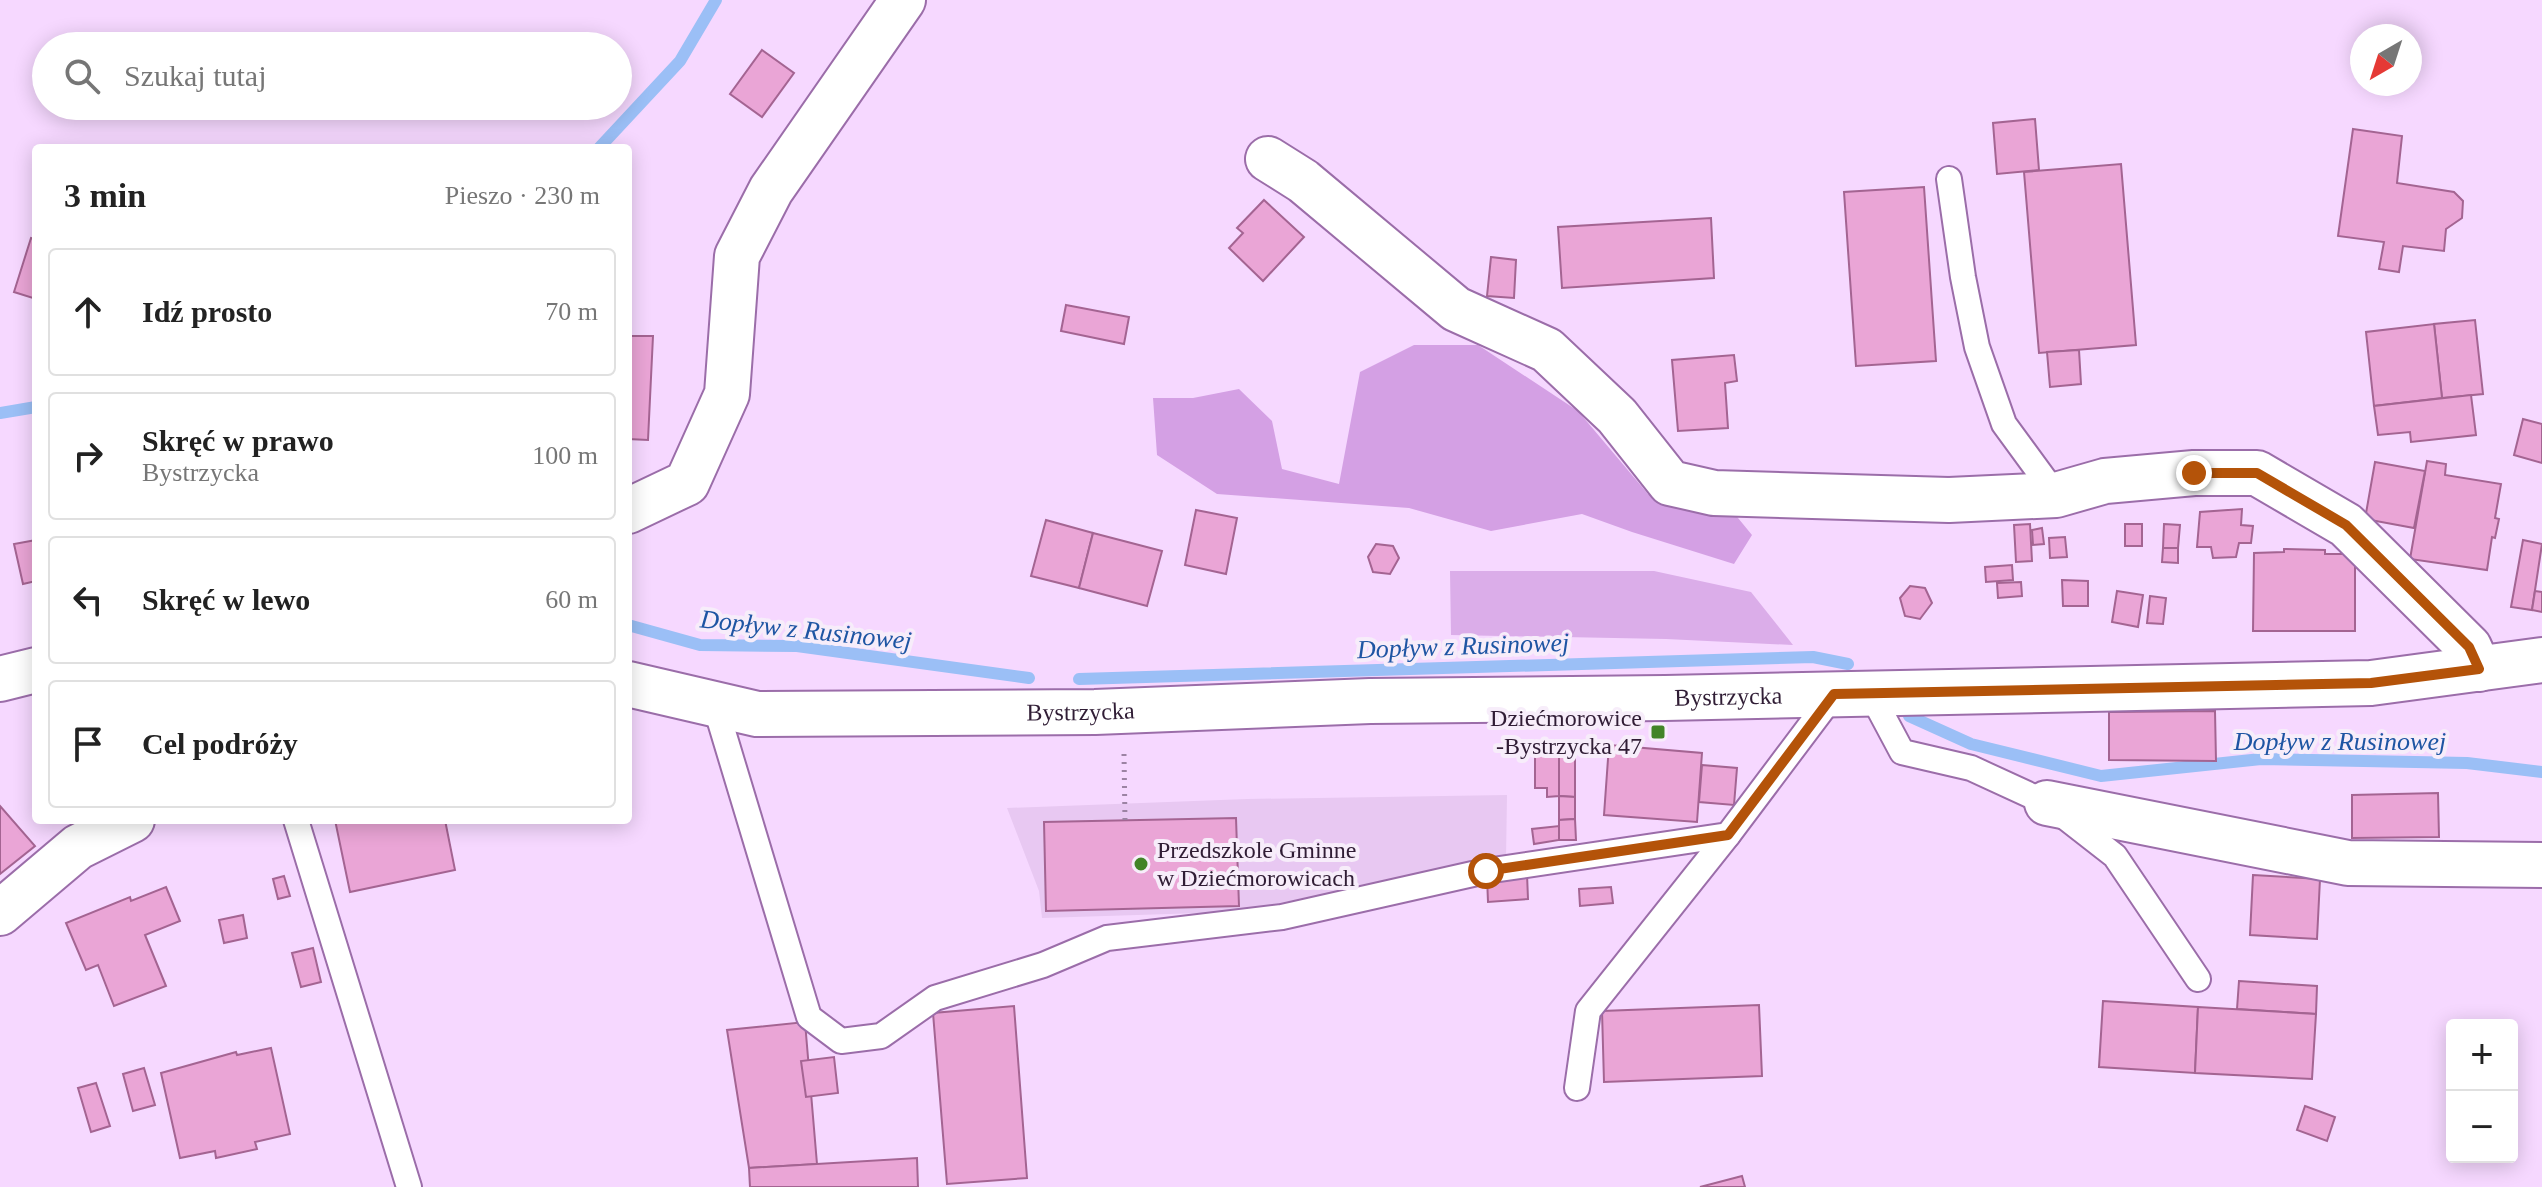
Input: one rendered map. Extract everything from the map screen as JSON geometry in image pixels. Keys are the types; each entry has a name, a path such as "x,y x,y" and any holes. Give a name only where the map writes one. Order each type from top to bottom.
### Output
{"street":[{"path":"632,509 687,483 727,394 737,256 771,190 903,0"},
{"path":"1268,159 1303,181 1456,309 1547,350 1617,416 1670,483 1714,493 1949,500 2056,495 2105,481 2194,473 2257,473 2346,525 2469,647 2479,669"},
{"name":"Bystrzycka","path":"632,685 757,714 1095,712 1370,701 2371,683 2542,660"},
{"path":"0,679 32,671"},
{"path":"2047,803 2348,863 2542,865"},
{"path":"0,913 78,847 124,824"}],"lane":[{"path":"1949,179 1977,347 2004,424 2056,495"},
{"path":"1577,1088 1588,1011 1728,835 1852,693 1902,752 1971,768 2047,803 2115,856 2198,979"},
{"path":"715,705 809,1017 841,1041 881,1036 935,998 1043,965 1107,938 1282,917 1486,871 1728,835"},
{"path":"297,824 409,1187"}],"path":[{"path":"1124,747 1125,821"}],"shaded area":[{"path":"1414,345 1478,345 1578,411 1648,494 1729,507 1752,535 1734,564 1582,514 1491,531 1409,508 1217,494 1157,455 1153,398 1193,398 1239,389 1272,421 1282,469 1339,484 1360,372"},
{"path":"1450,571 1654,571 1751,592 1793,645 1451,635"},
{"path":"1507,795 1506,859 1233,912 1042,918 1039,891 1007,808 1247,799"}],"building":[{"path":"762,50 794,73 762,117 730,94"},
{"path":"2035,119 2039,170 1997,174 1993,123"},
{"path":"2353,129 2402,136 2397,183 2454,192 2463,201 2462,218 2446,229 2444,251 2403,246 2399,272 2379,269 2384,242 2338,236"},
{"path":"2121,164 2136,345 2039,353 2024,172"},
{"path":"1924,187 1936,361 1856,366 1844,192"},
{"path":"1264,200 1304,237 1263,281 1229,248 1243,233 1237,228"},
{"path":"1711,218 1714,278 1562,288 1558,227"},
{"path":"31,238 32,298 14,292"},
{"path":"1491,257 1516,260 1514,298 1487,296"},
{"path":"1066,305 1129,317 1124,344 1061,331"},
{"path":"2475,320 2483,394 2442,398 2434,324"},
{"path":"2434,324 2442,398 2374,406 2366,332"},
{"path":"632,336 653,336 648,440 632,439"},
{"path":"2079,350 2081,384 2050,387 2047,352"},
{"path":"1734,355 1737,381 1725,383 1728,428 1678,431 1672,360"},
{"path":"2471,395 2476,435 2411,442 2410,432 2378,435 2374,406"},
{"path":"2523,419 2542,424 2542,463 2514,455"},
{"path":"2427,461 2446,464 2445,475 2501,484 2495,518 2499,519 2495,538 2492,537 2487,570 2410,559"},
{"path":"2375,462 2425,471 2414,528 2365,519"},
{"path":"2242,509 2241,525 2253,526 2251,543 2239,543 2236,557 2213,558 2211,547 2197,547 2200,512"},
{"path":"1196,510 1237,518 1226,574 1185,565"},
{"path":"1046,520 1093,533 1079,588 1031,576"},
{"path":"2030,524 2032,561 2016,562 2014,525"},
{"path":"2125,524 2142,524 2142,546 2125,546"},
{"path":"2164,524 2180,525 2178,548 2163,548"},
{"path":"2042,528 2044,544 2033,545 2032,530"},
{"path":"1093,533 1162,551 1147,606 1079,588"},
{"path":"2065,537 2067,557 2050,558 2049,538"},
{"path":"2523,540 2542,544 2532,610 2511,607"},
{"path":"32,541 32,582 23,584 14,544"},
{"path":"1376,544 1393,546 1399,558 1390,574 1373,572 1368,557"},
{"path":"2163,548 2178,548 2178,563 2162,562"},
{"path":"2284,549 2355,554 2355,631 2253,631 2254,553 2284,552"},
{"path":"2012,565 2013,580 1986,582 1985,567"},
{"path":"2062,580 2088,581 2088,606 2063,606"},
{"path":"2021,582 2022,596 1998,598 1997,583"},
{"path":"1910,586 1925,588 1932,603 1920,619 1905,616 1900,598"},
{"path":"2117,591 2143,595 2138,627 2112,622"},
{"path":"2535,591 2542,592 2542,612 2532,610"},
{"path":"2150,596 2166,598 2163,624 2147,623"},
{"path":"2215,711 2216,761 2109,760 2109,712"},
{"path":"1609,745 1702,753 1697,822 1604,815"},
{"path":"1535,748 1559,748 1559,796 1547,797 1547,788 1535,788"},
{"path":"1559,748 1575,748 1575,797 1559,796"},
{"path":"1702,765 1737,768 1734,805 1699,802"},
{"path":"2438,793 2439,837 2352,838 2352,795"},
{"path":"1559,796 1575,797 1575,819 1559,820"},
{"path":"0,806 35,846 0,874"},
{"name":"Przedszkole Gminne w Dziećmorowicach","path":"1236,818 1239,906 1046,911 1044,822"},
{"path":"1575,819 1576,840 1559,840 1559,820"},
{"path":"336,824 446,824 455,870 350,892"},
{"path":"1559,826 1559,840 1534,844 1532,829"},
{"path":"1527,874 1528,899 1488,902 1487,877"},
{"path":"2253,875 2320,879 2317,939 2250,935"},
{"path":"284,876 290,896 278,899 273,879"},
{"path":"166,887 180,921 145,935 166,986 114,1006 98,965 86,970 66,923 130,897 131,901"},
{"path":"1611,887 1613,903 1580,906 1579,889"},
{"path":"243,915 247,938 224,943 219,920"},
{"path":"313,948 321,982 301,987 292,953"},
{"path":"2239,981 2317,986 2316,1014 2237,1009"},
{"path":"2103,1001 2198,1007 2195,1073 2099,1067"},
{"path":"1759,1005 1762,1076 1604,1082 1602,1011"},
{"path":"1014,1006 1027,1178 947,1184 933,1013"},
{"path":"2198,1007 2316,1014 2312,1079 2195,1073"},
{"path":"805,1022 817,1164 749,1168 727,1030"},
{"path":"271,1048 290,1134 255,1142 257,1149 216,1158 215,1151 180,1158 161,1073 236,1052 237,1055"},
{"path":"834,1057 838,1093 806,1097 801,1061"},
{"path":"144,1068 155,1105 133,1111 123,1074"},
{"path":"96,1083 110,1126 91,1132 78,1088"},
{"path":"2305,1106 2335,1117 2327,1141 2297,1130"},
{"path":"917,1158 918,1187 750,1187 749,1168"},
{"path":"1742,1176 1745,1187 1700,1187"}],"waterway":[{"path":"632,113 680,61 716,0"},
{"path":"603,144 625,120"},
{"path":"0,413 32,408"},
{"name":"Dopływ z Rusinowej","path":"632,626 700,645 797,646 1029,678"},
{"name":"Dopływ z Rusinowej","path":"1079,679 1813,657 1848,664"},
{"name":"Dopływ z Rusinowej","path":"1909,716 1971,744 2101,776 2261,759 2467,763 2542,772"}],"place":[{"name":"Dziećmorowice -Bystrzycka 47","path":"1658,732"},
{"name":"Przedszkole Gminne w Dziećmorowicach","path":"1141,864"}],"route":[{"path":"1486,871 1728,835 1834,694 2371,683 2479,669 2469,647 2346,525 2257,473 2194,473"}]}
